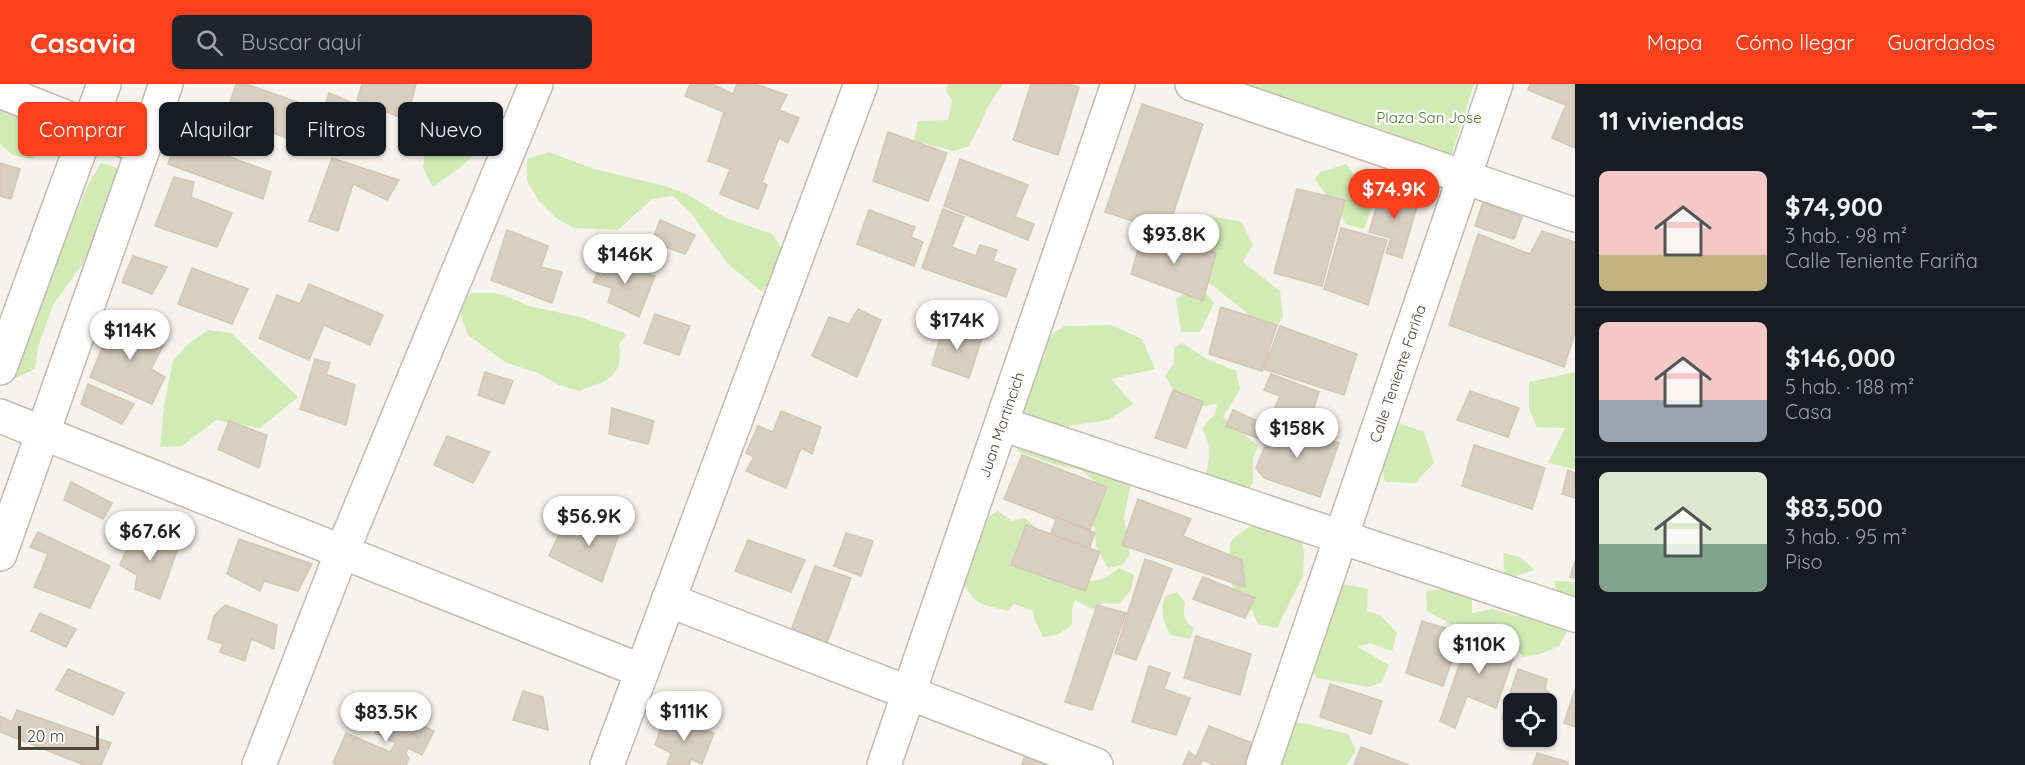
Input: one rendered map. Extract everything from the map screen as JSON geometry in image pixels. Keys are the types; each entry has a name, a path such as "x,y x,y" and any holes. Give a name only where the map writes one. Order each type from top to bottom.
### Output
{"street":[{"path":"97,102 104,84"},
{"path":"147,135 166,84"},
{"path":"259,765 342,552 536,84"},
{"path":"607,765 861,84"},
{"name":"Juan Martincich","path":"884,765 1118,84"},
{"path":"1192,84 1575,215"},
{"name":"Calle Teniente Fariña","path":"1263,765 1496,84"},
{"path":"0,91 28,102"},
{"path":"0,368 77,156"},
{"path":"0,554 139,156"},
{"path":"0,416 642,671"},
{"path":"1002,424 1575,615"},
{"path":"668,600 1096,765"}],"green space":[{"path":"948,84 1003,84 987,108 969,146 954,151 914,141 918,121 948,120 952,100 946,90"},
{"name":"Plaza San Jose","path":"1235,84 1474,84 1450,160"},
{"path":"0,107 18,117 18,156 13,155 0,144"},
{"path":"549,152 594,169 685,193 726,218 772,234 783,250 777,271 762,292 728,264 690,212 673,196 652,199 618,230 574,228 556,218 539,201 527,181 527,159"},
{"path":"18,156 36,156 34,159"},
{"path":"424,156 472,156 465,164 433,187 423,168"},
{"path":"101,163 123,170 118,215 53,305 38,347 35,369 14,379 0,376 16,332 44,295 89,183"},
{"path":"1346,164 1374,201 1364,229 1345,224 1338,204 1326,195 1315,179 1320,172"},
{"path":"1210,216 1242,222 1253,245 1243,262 1280,291 1283,317 1265,344 1238,328 1247,313 1208,282 1193,254 1194,227"},
{"path":"1200,286 1214,303 1200,332 1181,332 1176,299"},
{"path":"471,293 494,293 506,296 529,306 580,317 627,334 619,344 618,367 612,376 603,382 579,391 505,362 468,335 460,313 463,302"},
{"path":"1111,325 1142,339 1155,369 1111,379 1133,404 1108,420 1043,430 1017,410 1025,375 1045,357 1047,337 1065,326"},
{"path":"208,330 231,333 298,397 260,428 216,420 182,446 160,447 164,405 173,361 188,344"},
{"path":"1182,343 1207,359 1236,371 1240,389 1223,417 1258,446 1253,458 1253,483 1243,497 1205,476 1209,451 1202,428 1215,414 1217,404 1193,408 1179,398 1165,376 1174,363 1174,348"},
{"path":"1575,372 1575,469 1548,463 1565,428 1537,427 1529,409 1529,382"},
{"path":"1396,422 1424,432 1434,463 1415,483 1385,482 1374,440"},
{"path":"1013,436 1131,483 1124,517 1130,555 1122,565 1108,568 1096,546 1095,528 1078,511 1097,483 1081,470 1057,465 1019,452"},
{"path":"998,511 1012,521 1025,518 1037,529 1074,582 1098,580 1119,568 1134,575 1131,589 1120,604 1103,603 1092,609 1075,600 1072,609 1072,625 1057,635 1043,637 1033,611 1014,604 1008,611 978,601 969,593 960,576 979,522"},
{"path":"1257,523 1301,533 1304,555 1303,576 1277,628 1258,624 1245,595 1232,587 1231,543 1235,537"},
{"path":"1503,553 1520,557 1535,570 1505,579"},
{"path":"1554,581 1575,582 1575,617 1559,602"},
{"path":"1339,583 1368,589 1367,611 1380,615 1397,633 1392,651 1370,643 1358,647 1389,665 1382,682 1369,687 1317,678 1306,660"},
{"path":"1453,588 1472,597 1472,613 1493,609 1518,616 1527,608 1570,626 1559,646 1543,653 1523,657 1506,635 1482,635 1449,623 1427,611 1426,591"},
{"path":"1177,592 1185,602 1186,620 1194,628 1190,639 1171,635 1164,621 1162,612 1165,596"},
{"path":"1288,722 1308,724 1348,734 1356,750 1347,765 1258,765"}],"building":[{"path":"236,84 246,84 298,102 286,102 286,138 274,133 274,102 230,102"},
{"path":"362,84 416,84 412,102 398,102 398,116 386,112 386,102 357,100"},
{"path":"690,84 712,84 733,94 737,84 755,84 787,95 779,110 799,118 788,143 779,138 762,182 767,185 758,209 720,194 730,169 708,161 724,112 685,96"},
{"path":"1031,84 1069,84 1079,87 1058,155 1013,140"},
{"path":"1530,84 1575,84 1575,148 1552,138 1566,105 1528,90"},
{"path":"329,93 351,102 326,102"},
{"path":"1142,104 1203,124 1167,232 1105,212"},
{"path":"888,132 947,153 928,201 873,181"},
{"path":"171,156 227,156 271,172 263,199 168,164"},
{"path":"332,158 399,180 387,200 353,184 338,231 309,221"},
{"path":"960,159 1028,185 1015,217 1034,224 1028,240 944,206"},
{"path":"0,163 20,169 11,199 0,196"},
{"path":"174,177 194,182 191,197 232,213 217,247 155,226"},
{"path":"1382,188 1419,200 1402,258 1386,253 1391,238 1369,232"},
{"path":"1297,189 1345,200 1322,286 1274,273"},
{"path":"1483,202 1522,217 1514,239 1475,226"},
{"path":"943,209 964,217 952,247 976,256 980,245 997,250 993,261 1016,269 1006,297 922,268"},
{"path":"869,210 915,227 911,237 923,242 914,266 857,244"},
{"path":"660,220 695,235 685,254 652,242"},
{"path":"1341,228 1387,240 1368,305 1324,289"},
{"path":"507,230 548,246 541,267 562,272 552,303 491,280"},
{"path":"1144,230 1216,253 1203,301 1131,274"},
{"path":"1542,231 1575,242 1575,333 1564,367 1449,325 1478,234 1530,254"},
{"path":"133,256 167,267 152,294 122,282"},
{"path":"605,256 655,276 639,317 608,302 612,288 593,282"},
{"path":"192,268 248,289 232,324 178,304"},
{"path":"309,284 383,315 370,345 324,325 309,360 259,338 277,295 300,304"},
{"path":"1221,307 1277,325 1262,371 1209,354"},
{"path":"858,309 881,320 857,377 812,356 829,317 849,324"},
{"path":"655,314 690,326 679,355 644,343"},
{"path":"115,318 166,340 151,369 165,377 152,404 90,377"},
{"path":"944,325 982,338 969,378 932,365"},
{"path":"1280,326 1357,354 1344,395 1264,369"},
{"path":"315,359 330,363 326,374 355,385 346,425 300,409"},
{"path":"485,372 513,381 504,404 478,395"},
{"path":"1271,374 1319,392 1307,430 1275,419 1273,423 1269,421 1280,396 1264,390"},
{"path":"88,384 134,404 122,424 81,404"},
{"path":"1173,390 1203,402 1186,448 1155,438"},
{"path":"1470,391 1519,408 1508,437 1457,420"},
{"path":"612,408 654,421 648,444 609,434"},
{"path":"1233,410 1271,427 1265,441 1226,426"},
{"path":"781,411 821,427 812,454 801,448 786,488 746,471 754,457 746,453 758,426 773,432"},
{"path":"229,421 267,435 259,468 218,449"},
{"path":"1275,421 1339,443 1320,497 1264,478 1256,468"},
{"path":"447,436 490,452 473,483 434,465"},
{"path":"1474,445 1545,468 1532,509 1462,486"},
{"path":"1022,455 1107,487 1089,532 1004,499"},
{"path":"1568,470 1575,473 1575,498 1562,494"},
{"path":"71,482 112,503 103,519 64,500"},
{"path":"1138,499 1191,519 1183,536 1242,560 1245,587 1122,545"},
{"path":"589,513 622,525 602,582 549,556 561,530 579,538"},
{"path":"1057,517 1095,533 1087,554 1049,539"},
{"path":"1026,525 1100,552 1085,591 1011,565"},
{"path":"135,529 179,545 160,599 135,589 137,575 120,565"},
{"path":"38,532 110,566 90,608 34,587 48,554 30,547"},
{"path":"846,533 873,541 861,576 834,566"},
{"path":"239,539 312,564 298,591 264,581 260,591 227,574"},
{"path":"748,540 805,560 791,592 735,571"},
{"path":"1145,559 1172,569 1136,660 1115,653"},
{"path":"1575,561 1575,578 1570,577"},
{"path":"815,566 851,578 826,646 792,628"},
{"path":"1203,577 1255,598 1245,618 1193,599"},
{"path":"225,605 277,625 274,649 251,639 245,661 220,652 223,644 208,639 214,616"},
{"path":"1097,605 1126,613 1092,710 1065,702"},
{"path":"40,613 76,629 66,647 31,631"},
{"path":"1422,621 1461,633 1443,686 1406,673"},
{"path":"1471,631 1517,647 1496,708 1467,696 1455,728 1440,721"},
{"path":"1196,636 1251,654 1240,695 1184,678"},
{"path":"1149,666 1170,673 1164,689 1190,698 1176,735 1132,722"},
{"path":"68,669 124,693 113,715 56,690"},
{"path":"1518,669 1547,679 1545,689 1549,693 1510,693"},
{"path":"1330,684 1382,701 1371,734 1320,717"},
{"path":"1575,689 1575,727 1564,723"},
{"path":"523,691 543,697 548,730 513,720"},
{"path":"385,709 434,731 422,755 408,748 406,753 409,759 406,765 337,765 333,763 346,733 390,752 396,743 375,733"},
{"path":"17,710 111,743 101,765 84,765 0,732 0,716 12,722"},
{"path":"665,717 714,733 702,764 691,759 689,765 667,765 671,753 655,745"},
{"path":"1209,726 1252,743 1245,765 1214,765 1203,760 1200,765 1183,765 1189,752 1196,757"},
{"path":"1361,747 1409,765 1354,765"},
{"path":"1026,751 1066,765 1022,765"},
{"path":"1537,753 1568,762 1568,765 1533,765"}]}
